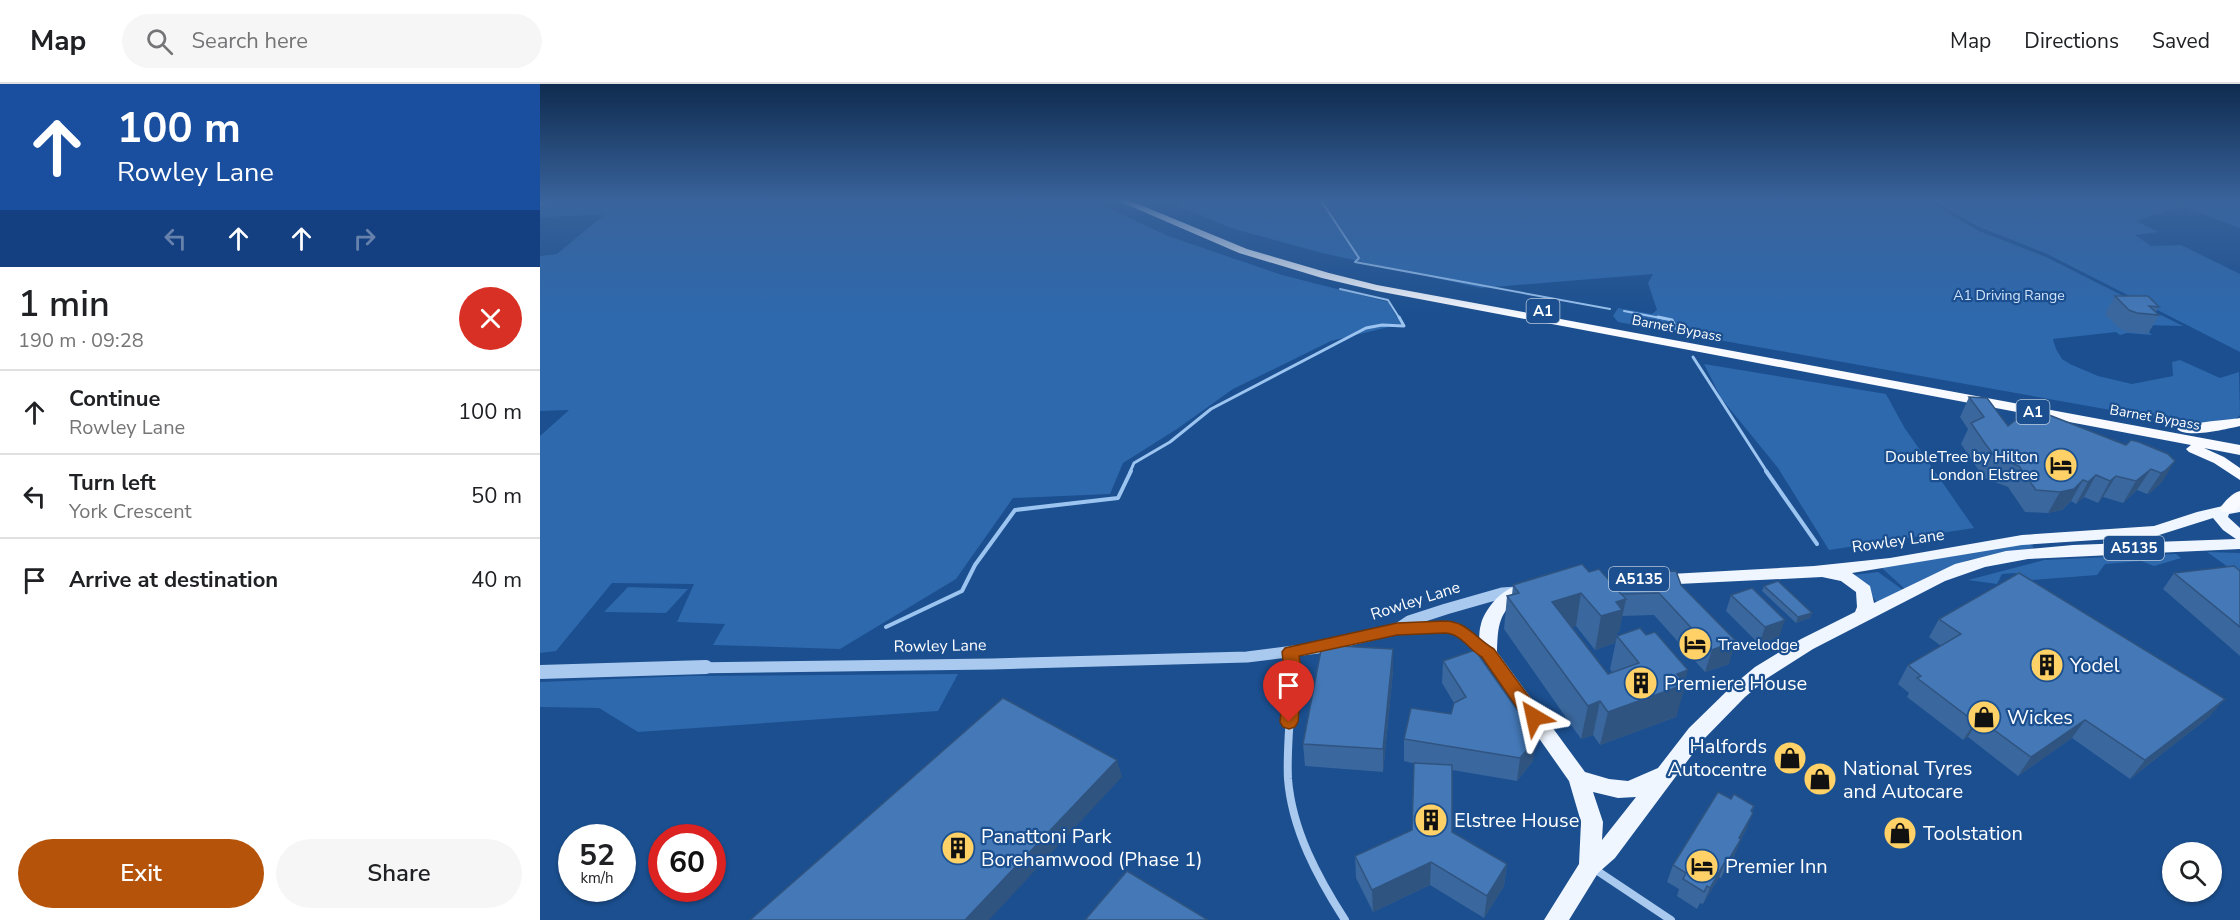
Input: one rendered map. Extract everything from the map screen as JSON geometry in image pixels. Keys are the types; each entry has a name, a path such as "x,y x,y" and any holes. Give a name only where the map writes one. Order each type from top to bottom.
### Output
{"highway":[{"name":"Barnet Bypass","path":"1214,238 1243,250 1304,269 1377,288 2240,450"},
{"name":"Barnet Bypass","path":"1238,238 1255,245 1386,281 2240,439"},
{"path":"2184,429 2216,428 2240,422"},
{"path":"2164,436 2219,460 2240,475"}],"main road":[{"path":"2233,506 2220,516 2224,523 2240,535"},
{"name":"Rowley Lane","path":"1641,579 1814,572 1890,563 2022,540 2156,531 2233,506"},
{"name":"A5135","path":"1556,920 1590,866 1607,851 1668,770 1714,715 1753,680 1808,644 1957,569 2004,555 2040,551 2240,544"},
{"name":"A5135","path":"1814,572 1834,574 1856,582 1864,590 1867,600 1862,616"},
{"name":"Rowley Lane","path":"1519,592 1544,586"},
{"path":"1488,653 1488,632 1494,616 1505,600 1519,592"},
{"name":"A5135","path":"1488,653 1578,778 1592,822 1590,866"},
{"name":"A5135","path":"1578,778 1604,787 1629,791 1648,784 1668,770"}],"street":[{"name":"Rowley Lane","path":"540,672 627,668 1248,657 1290,652 1397,629 1409,621 1446,609 1502,593 1519,592"},
{"path":"1397,629 1454,627 1488,653"},
{"path":"1290,652 1293,675 1289,756 1291,794 1310,855 1332,901 1345,920"},
{"path":"1590,866 1671,920"}],"green space":[{"path":"576,238 1174,238 1282,275 1388,302 1401,324 1331,341 1233,389 1177,429 1123,463 1110,494 1013,498 956,579 840,649 713,645 725,624 677,622 694,584 612,583 556,651 540,653 540,436 569,410 540,411 540,256 557,254"},
{"name":"A1 Driving Range","path":"1267,238 1997,238 2046,257 2183,326 2142,325 2152,335 2127,333 2120,335 2116,332 2053,339 2062,359 2098,376 2132,384 2173,376 2172,362 2180,360 2220,378 2239,372 2240,415 2233,422 2189,424 1618,322 1613,316 1618,308 1652,314 1657,310 1648,283 1653,274 1481,288 1322,253"},
{"path":"2007,238 2139,238 2151,246 2181,245 2240,274 2240,352 2047,254"},
{"path":"1704,364 1886,394 1904,427 1974,528 1829,550 1778,468 1721,398"},
{"path":"2029,543 2034,548 1968,560 1905,589 1882,568"},
{"path":"2207,552 2240,553 2240,570 2235,572"},
{"path":"2176,554 2181,558 2154,566 2141,561 2105,564 2097,575 2032,580 2015,573 2002,574 1997,584 1968,580 2044,560"},
{"path":"1878,572 1903,590 1878,603 1854,575"},
{"path":"628,587 688,589 666,613 604,612"},
{"path":"958,674 938,711 638,732 599,708 540,707 540,682 690,676"}],"building":[{"path":"2115,296 2148,296 2159,307 2149,306 2159,315 2129,310"},
{"path":"1969,397 1987,398 2008,426 2031,408 2126,445 2131,440 2139,442 2168,454 2175,461 2165,471 2161,473 2151,469 2136,481 2116,476 2110,481 2096,475 2088,482 2083,480 2074,489 2060,492 2036,490 2019,466 1995,457 1984,442 1971,423 1984,417"},
{"path":"1582,564 1589,572 1599,569 1626,599 1616,602 1622,610 1601,616 1581,593 1552,602 1608,674 1639,663 1617,636 1640,628 1646,635 1655,632 1688,670 1677,674 1686,684 1608,712 1600,701 1588,706 1507,596 1519,593 1513,585"},
{"path":"2234,566 2240,571 2240,627 2174,573"},
{"path":"1676,571 1681,585 1736,641 1712,650 1659,593 1621,594 1617,589 1612,572"},
{"name":"Yodel","path":"2019,573 2225,699 2145,760 2085,720 2031,757 1979,719 1975,722 1917,678 1921,676 1908,665 1961,634 1939,619"},
{"path":"1778,581 1812,613 1798,617 1764,586"},
{"path":"1752,588 1785,620 1765,627 1731,595"},
{"path":"1322,645 1393,649 1383,749 1303,744"},
{"path":"1475,650 1537,738 1520,758 1404,739 1411,708 1451,714 1454,703 1466,697 1443,661"},
{"name":"Panattoni Park Borehamwood (Phase 1)","path":"1003,698 1117,760 965,920 750,920"},
{"path":"1414,763 1452,765 1452,832 1507,864 1487,896 1431,862 1372,890 1355,856 1412,830"},
{"name":"Premier Inn","path":"1718,792 1731,799 1734,794 1754,806 1751,811 1753,813 1739,838 1741,839 1710,888 1707,886 1704,892 1683,879 1686,873 1673,865"},
{"path":"1127,871 1208,920 1085,920"}],"waterway":[{"path":"1346,238 1359,258 1355,262 1610,309"},
{"path":"1340,289 1388,300 1400,319"},
{"path":"1624,311 1666,319"},
{"path":"1130,472 1134,463 1170,442 1211,409 1366,328 1382,325 1404,326 1399,317"},
{"path":"1658,317 1672,320 1677,330"},
{"path":"1693,357 1767,472"},
{"path":"886,627 962,591 975,565 1015,510 1118,498 1131,471"},
{"path":"1766,471 1817,544"}],"place":[{"name":"DoubleTree by Hilton London Elstree","path":"2061,465"},
{"name":"Travelodge","path":"1695,644"},
{"name":"Yodel","path":"2047,665"},
{"name":"Premiere House","path":"1641,683"},
{"name":"Wickes","path":"1984,717"},
{"name":"Halfords Autocentre","path":"1790,758"},
{"name":"National Tyres and Autocare","path":"1820,779"},
{"name":"Elstree House","path":"1431,820"},
{"name":"Toolstation","path":"1900,833"},
{"name":"Panattoni Park Borehamwood (Phase 1)","path":"958,848"},
{"name":"Premier Inn","path":"1702,866"}],"route":[{"path":"1289,722 1293,675 1290,652 1318,648 1397,629 1434,627 1454,627 1488,653 1534,717"}]}
